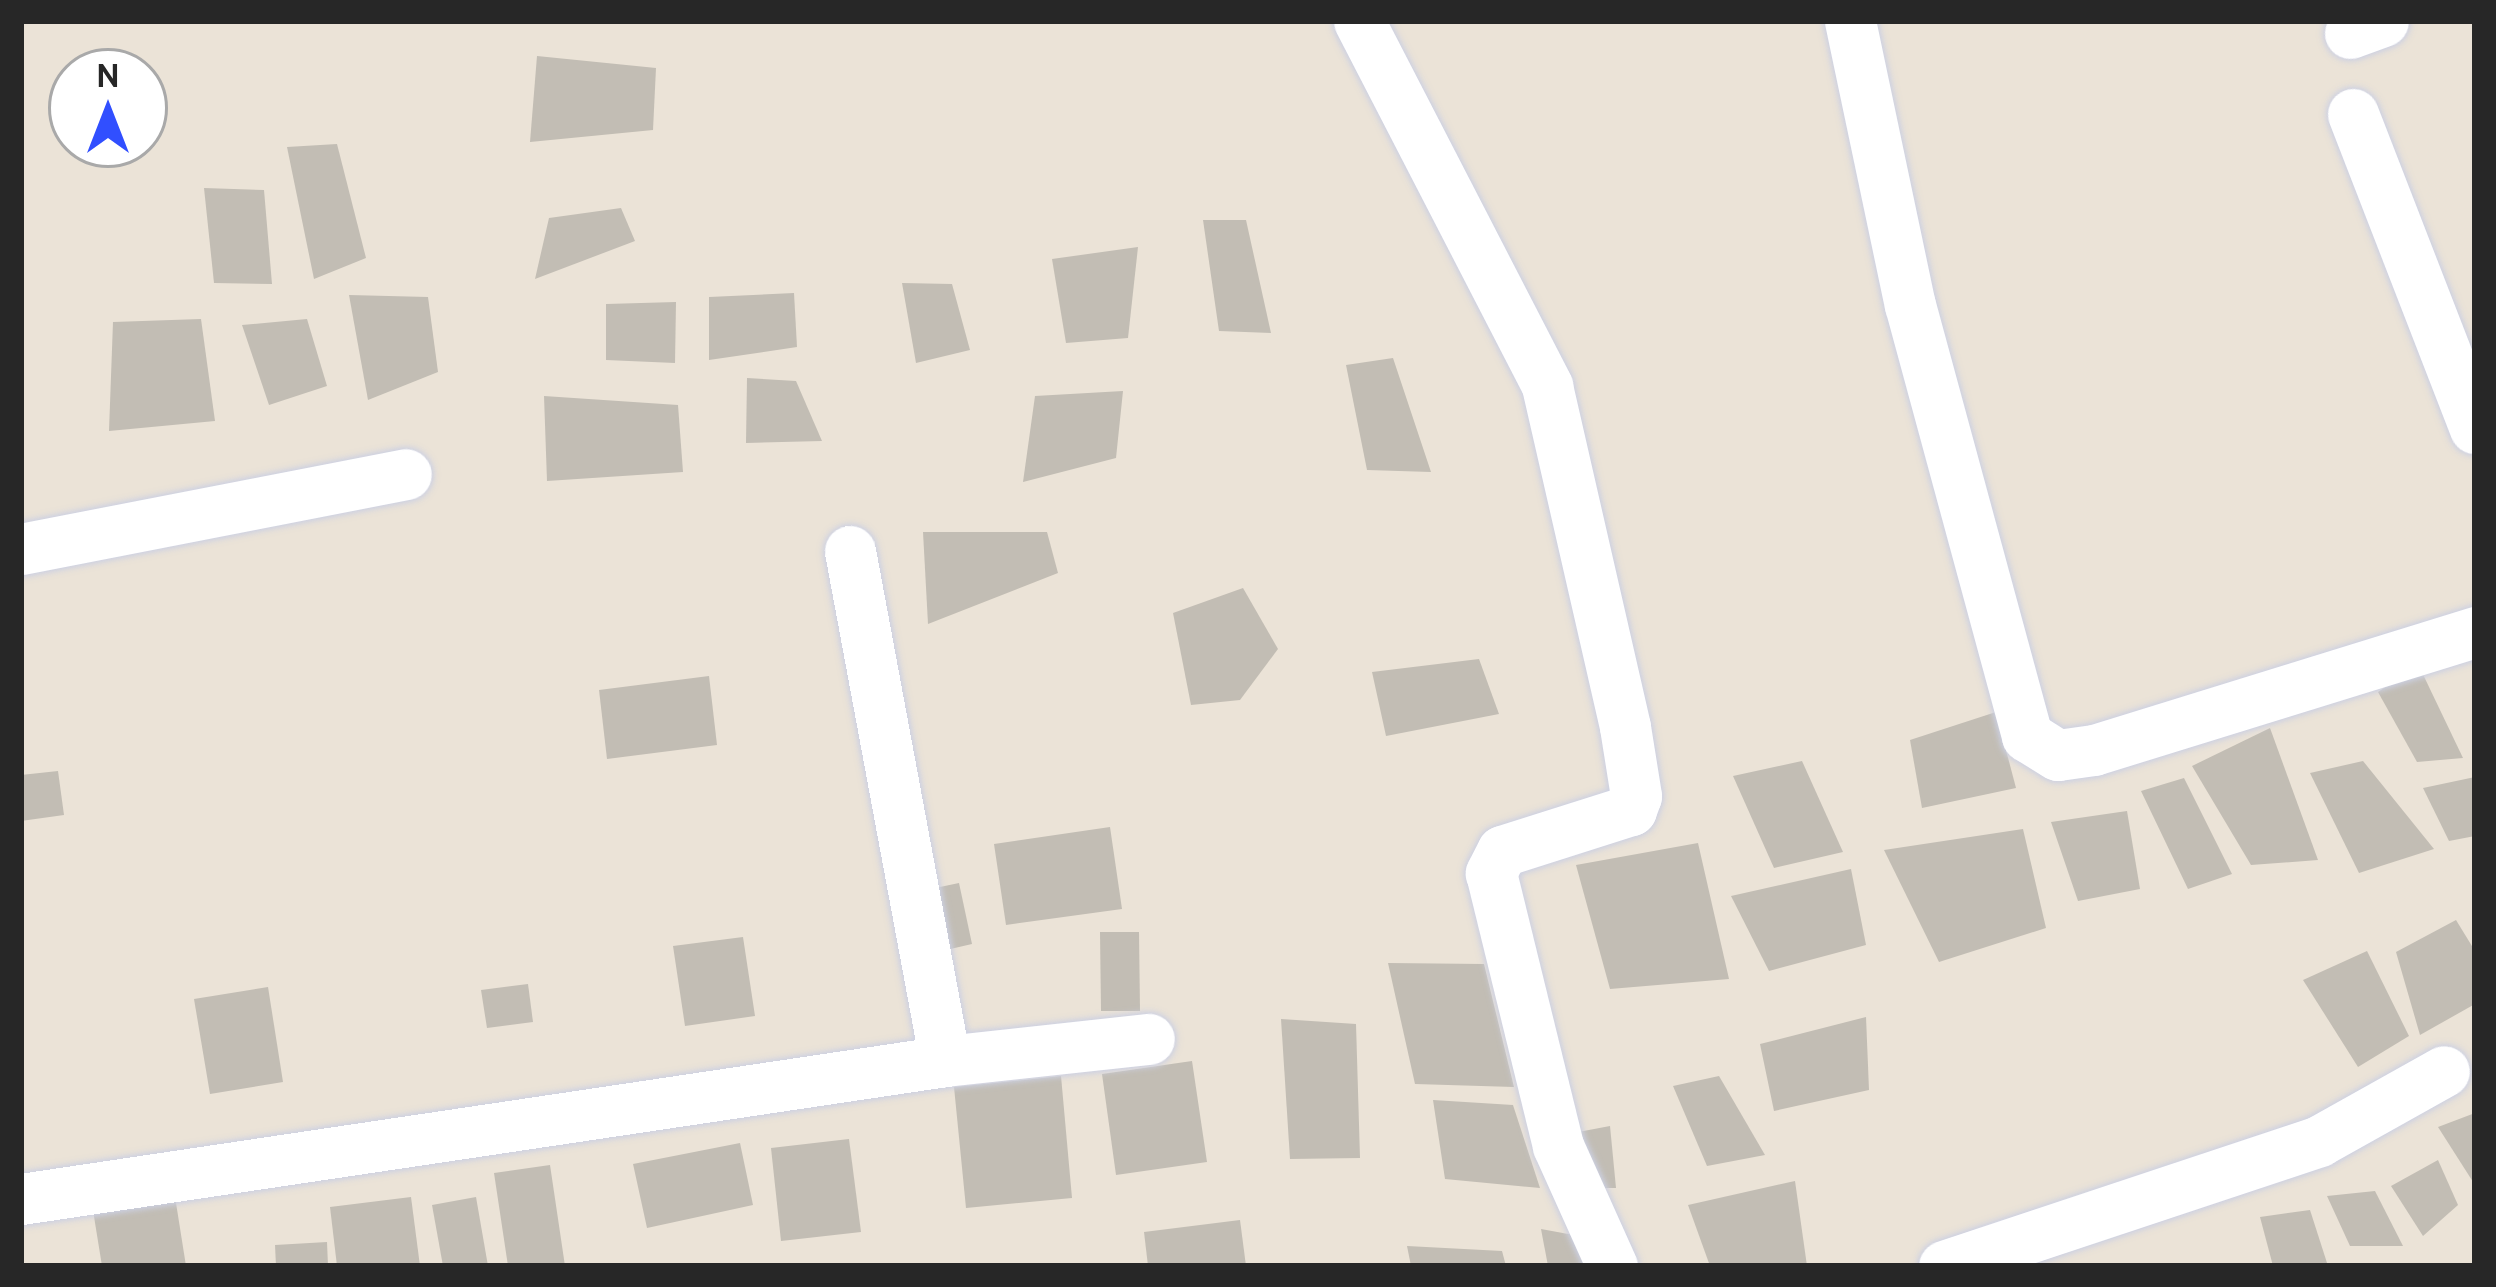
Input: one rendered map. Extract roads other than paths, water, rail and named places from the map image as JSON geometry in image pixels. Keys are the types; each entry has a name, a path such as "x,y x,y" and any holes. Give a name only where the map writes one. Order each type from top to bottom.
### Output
{"street":[{"path":"1359,21 1547,386 1625,727 1636,796 1631,810 1502,851 1491,873 1558,1146 1612,1266"},
{"path":"1850,21 1910,304 2027,736 2058,754 2094,750 2475,632"},
{"path":"2354,114 2475,428"},
{"path":"21,548 406,474"},
{"path":"850,551 945,1061"},
{"path":"21,1199 945,1061 1149,1039"},
{"path":"1944,1266 2319,1141 2444,1071"}]}
